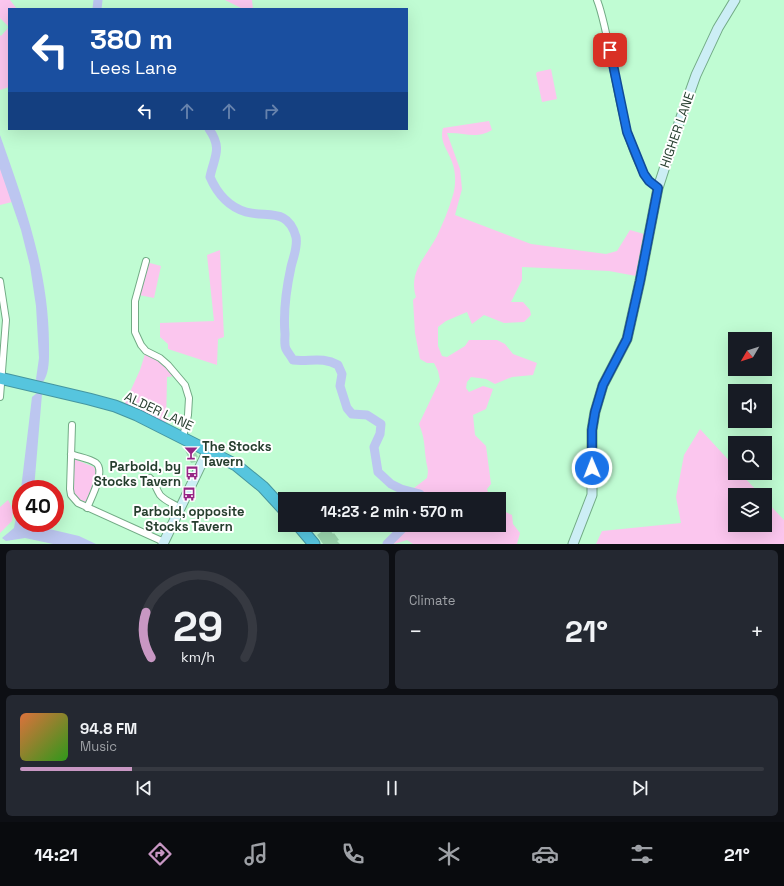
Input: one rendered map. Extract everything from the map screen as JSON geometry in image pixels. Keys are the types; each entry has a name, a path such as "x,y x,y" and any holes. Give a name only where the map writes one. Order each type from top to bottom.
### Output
{"highway":[{"name":"ALDER LANE","path":"1,378 48,388 115,406 183,437 245,472 263,487 278,503"},
{"path":"304,532 314,544"}],"street":[{"path":"597,0 609,40 627,132 644,174 649,181 658,188"},
{"name":"HIGHER LANE","path":"572,544 592,495 592,430 595,412 603,385 627,339 658,188 696,75 718,28 735,0"},
{"path":"146,261 136,301 135,332 141,345 146,351 160,358 185,385 189,398 189,404 183,437"},
{"path":"0,281 6,320 0,396"},
{"path":"72,425 71,495 74,500 87,508 164,543 208,450"},
{"path":"71,454 96,463 100,468 100,474 87,508"},
{"path":"150,478 152,485 162,498 180,508"}],"shaded area":[{"path":"0,0 10,0 16,8 8,8 8,26 0,18"},
{"path":"225,0 252,0 253,8 241,8"},
{"path":"8,28 8,87 0,90 0,35 1,36"},
{"path":"551,69 557,99 542,102 536,74 537,72"},
{"path":"489,121 492,130 480,135 447,133 460,169 462,189 455,215 531,244 606,254 617,251 630,230 644,234 636,276 609,271 522,267 522,280 511,302 523,302 530,310 531,315 524,322 504,323 484,315 472,324 467,312 446,321 438,327 438,346 442,356 447,357 465,346 469,340 497,340 505,344 513,354 537,363 533,375 512,377 495,384 486,379 471,377 467,382 466,388 469,392 483,386 493,389 486,409 473,415 475,435 486,446 491,484 487,489 488,492 418,492 414,488 427,478 428,468 419,424 440,380 434,363 427,363 420,359 415,333 413,300 416,297 414,280 416,272 437,236 448,211 454,191 454,170 444,146 442,138 443,128"},
{"path":"0,168 12,202 0,205"},
{"path":"220,250 224,337 218,339 217,365 168,349 168,344 160,337 160,323 214,321 207,255"},
{"path":"146,262 161,266 154,298 139,295"},
{"path":"145,354 155,357 176,376 167,377 166,426 124,405 140,370"},
{"path":"700,429 728,459 728,480 747,480 754,488 728,488 728,532 772,532 772,507 784,520 784,544 596,544 602,531 681,523 676,497 684,455"},
{"path":"74,459 94,467 97,473 86,502 78,500 72,490"},
{"path":"8,500 12,507 12,521 0,533 0,507"},
{"path":"506,512 512,515 513,524 520,533 517,544 413,544 407,540 394,544 399,535 403,532 506,532"}],"water":[{"path":"0,135 34,238 45,291 48,318 48,365 45,379 42,383 35,480 22,480 32,397 37,393 38,384 36,379 39,358 36,306 30,266 21,230 0,169"},
{"path":"12,530 12,532 62,532 79,536 96,544 53,544 25,538 6,541 2,538"}],"building":[{"name":"The Stocks Tavern","path":"188,449 196,453 198,457 194,458 196,462 191,463 185,450"},
{"path":"321,532 332,532 339,540 337,541 340,544 323,544 317,535"}],"waterway":[{"path":"97,8 98,0"},
{"path":"210,130 216,142 217,148 210,177 216,189 224,199 234,207 246,212 282,217 288,221 296,237 296,249 285,300 285,347 293,360 321,360 338,365 342,374 340,386 347,408 352,414 367,415 381,424 380,434 374,447 378,472 391,484 412,492"},
{"path":"387,544 399,532"}],"place":[{"name":"The Stocks Tavern","path":"191,453"},
{"name":"Parbold, by Stocks Tavern","path":"192,473"},
{"name":"Parbold, opposite Stocks Tavern","path":"189,494"}],"route":[{"path":"592,468 592,430 595,412 603,385 627,339 658,188 646,178 627,132 610,50"}]}
